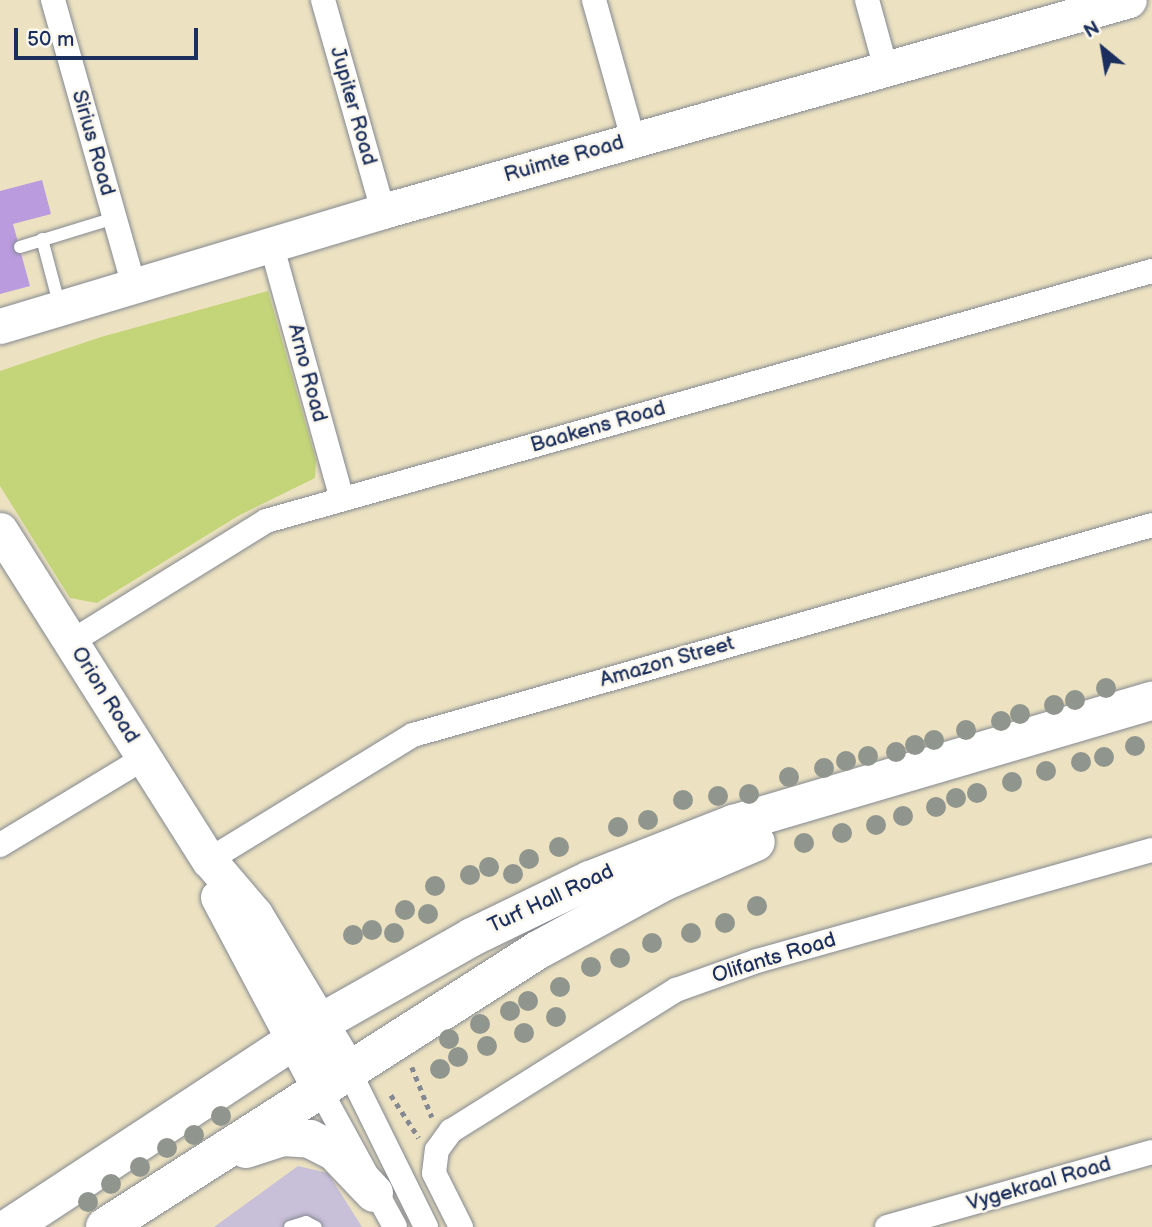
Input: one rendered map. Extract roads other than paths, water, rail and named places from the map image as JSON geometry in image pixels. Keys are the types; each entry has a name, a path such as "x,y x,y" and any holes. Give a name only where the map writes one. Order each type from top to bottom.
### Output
{"main road":[{"name":"Turf Hall Road","path":"10,1227 308,1030 518,914 674,845 1152,701"},
{"name":"Turf Hall Road","path":"120,1217 538,950 713,859 902,793 1152,724"},
{"path":"120,1217 242,1150 297,1136 334,1151 374,1193"}],"street":[{"name":"Sirius Road","path":"52,0 134,287"},
{"name":"Jupiter Road","path":"323,0 383,211"},
{"path":"594,0 633,139"},
{"path":"867,0 886,68"},
{"name":"Ruimte Road","path":"31,317 272,247 383,211 1129,0"},
{"name":"Arno Road","path":"272,247 342,499"},
{"name":"Baakens Road","path":"71,642 242,534 275,518 1152,271"},
{"path":"0,342 31,317"},
{"name":"Amazon Street","path":"209,860 413,735 1152,525"},
{"name":"Orion Road","path":"0,530 209,860 216,893 308,1030 334,1079"},
{"path":"0,845 144,758"},
{"name":"Olifants Road","path":"461,1227 436,1185 440,1145 646,1007 693,983 1152,850"},
{"path":"334,1079 374,1193 395,1227"},
{"path":"334,1079 426,1227"},
{"name":"Vygekraal Road","path":"887,1227 1152,1152"}],"lane":[{"path":"20,247 114,218"},
{"path":"31,317 42,239"},
{"path":"289,1227 306,1222 316,1227"}]}
